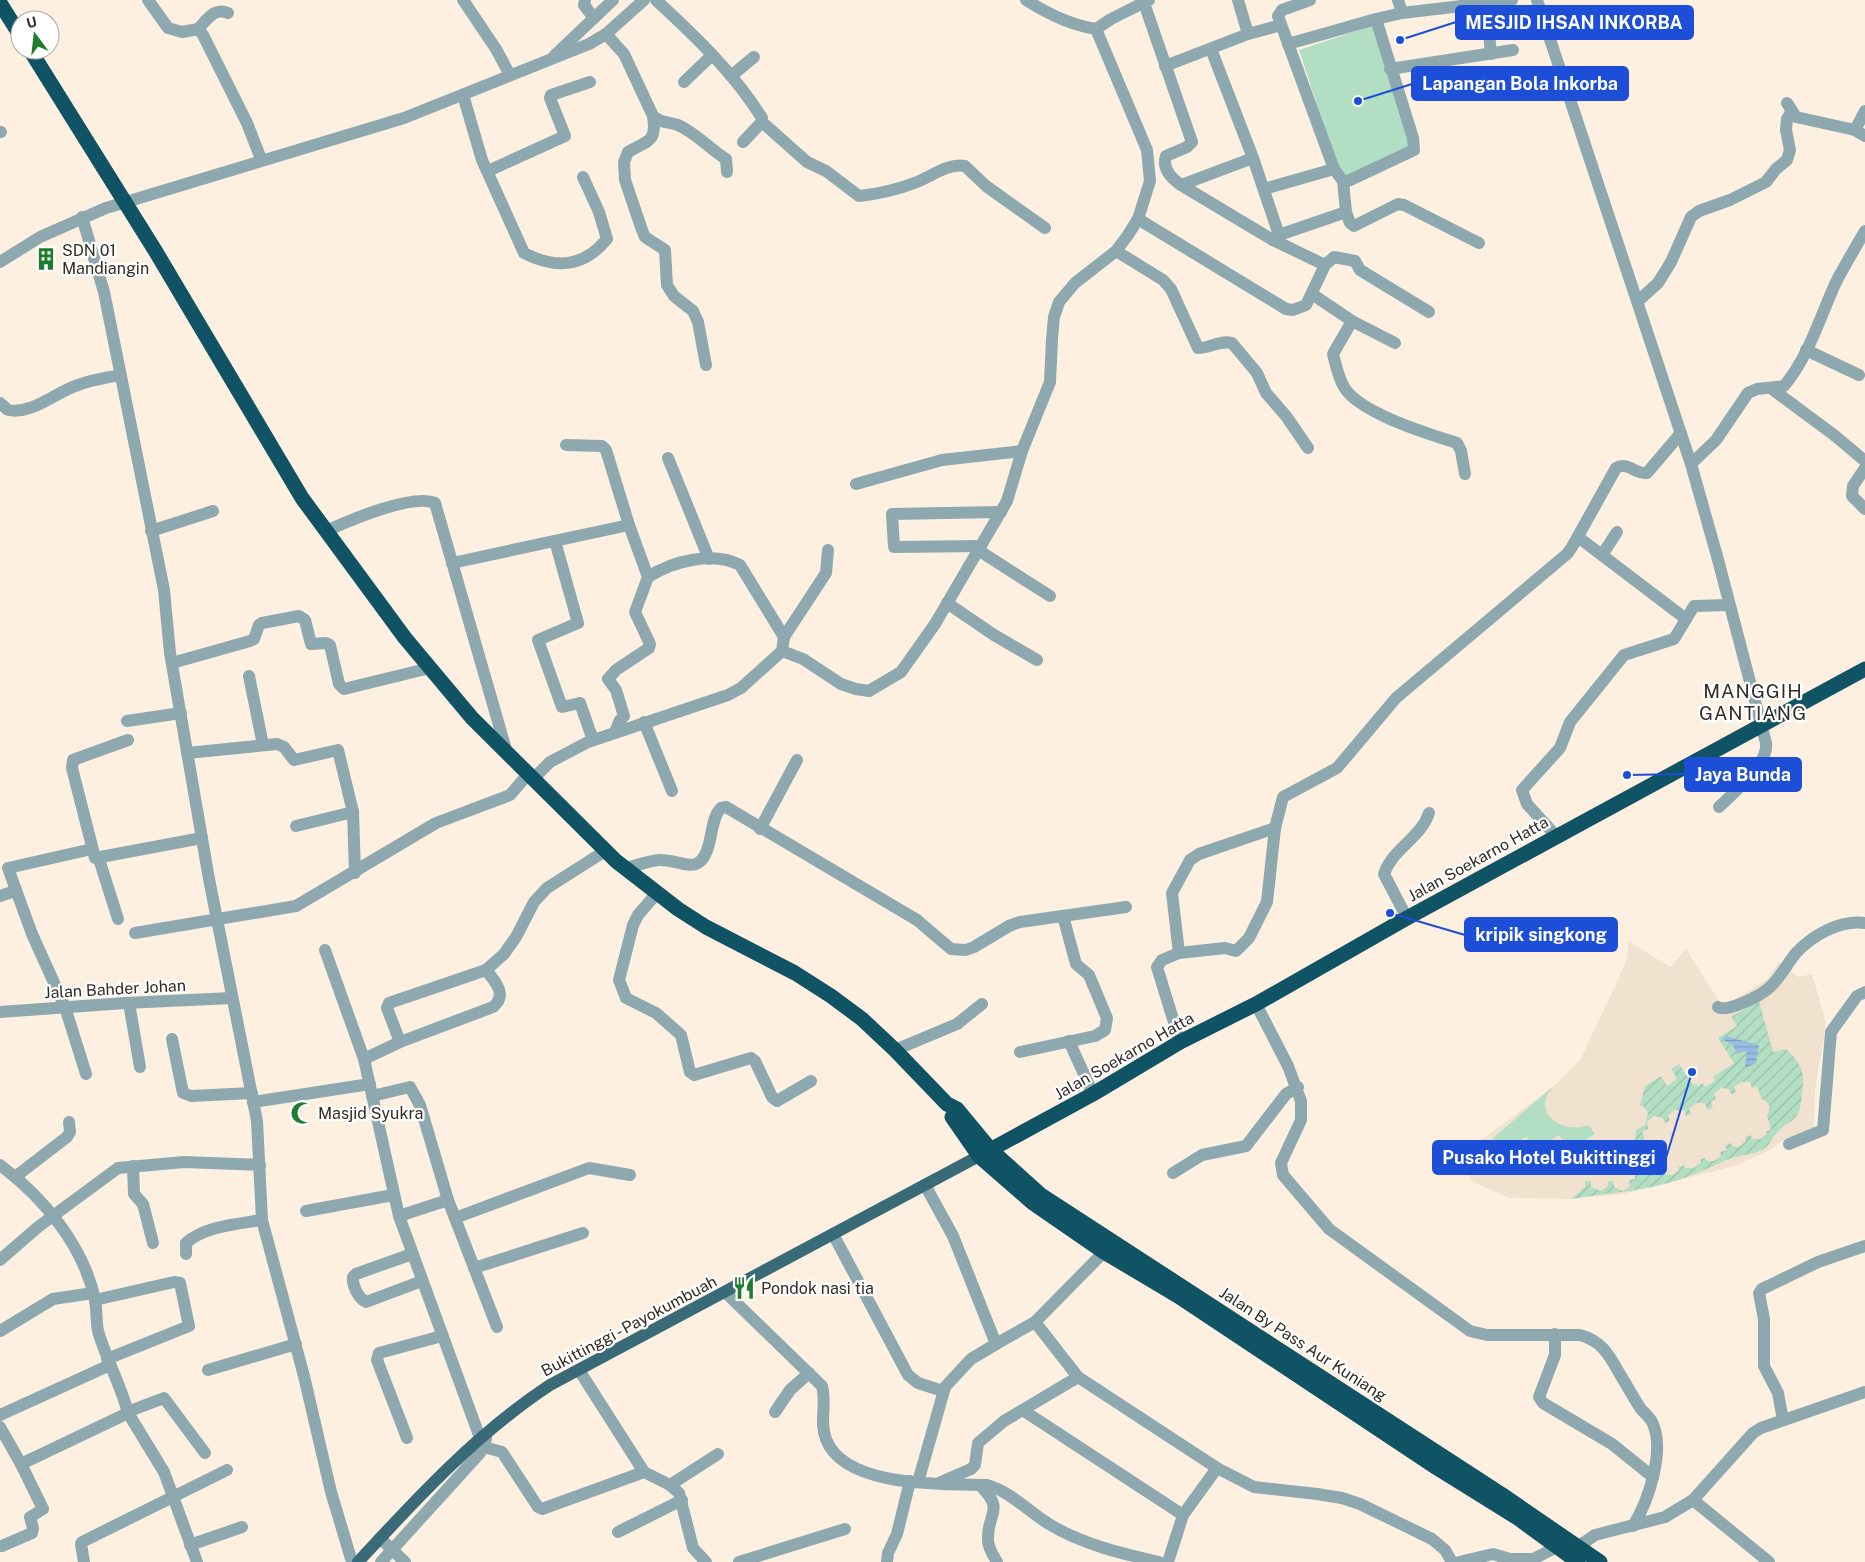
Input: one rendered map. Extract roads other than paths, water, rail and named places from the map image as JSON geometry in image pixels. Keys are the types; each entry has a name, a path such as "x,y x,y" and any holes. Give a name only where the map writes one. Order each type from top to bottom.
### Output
{"highway":[{"path":"0,3 10,19"},
{"path":"36,60 126,202 302,498 430,668 472,718 605,851 625,868 706,926 795,973 831,996 862,1020 895,1050 947,1104 957,1109 985,1153"},
{"name":"Jalan Soekarno Hatta","path":"985,1153 1093,1094 1180,1042 1256,1004 1406,918 1865,669"},
{"name":"Jalan By Pass Aur Kuniang","path":"985,1153 1033,1203 1104,1252 1180,1291"},
{"name":"Jalan By Pass Aur Kuniang","path":"985,1153 1041,1195 1180,1291 1449,1469 1578,1562"},
{"name":"Jalan By Pass Aur Kuniang","path":"1449,1469 1579,1546 1600,1562"}],"main road":[{"name":"Bukittinggi - Payokumbuah","path":"358,1562 430,1485 484,1439 515,1408 579,1370 985,1153"}],"street":[{"path":"148,0 168,28 182,32 198,29 215,12 222,10 228,13"},
{"path":"463,0 496,49 510,75"},
{"path":"585,0 584,5 594,18"},
{"path":"550,59 613,0"},
{"path":"0,262 40,237 82,217 261,159 404,118 589,44 606,34 644,0"},
{"path":"656,0 712,55 749,96 762,122 807,162 826,171 859,196 872,195 916,182 957,165 965,166 986,186 1045,228"},
{"path":"1026,0 1047,14 1081,26 1096,29 1111,19 1146,2 1165,66 1192,142 1187,147 1169,153 1165,158 1170,176 1181,185 1325,265"},
{"path":"1238,0 1248,34"},
{"path":"1310,0 1282,10 1278,16 1334,169 1343,181 1346,212 1350,223 1354,226 1398,204 1479,243"},
{"path":"1398,0 1402,13"},
{"path":"1288,44 1376,18 1464,2 1512,0"},
{"path":"1537,0 1691,464 1760,727 1766,743 1765,752 1752,775 1719,807"},
{"path":"1486,2 1491,54"},
{"path":"1343,181 1348,182 1414,150 1413,138 1390,69 1376,18"},
{"path":"1165,66 1248,34 1281,25"},
{"path":"198,29 247,123 261,159"},
{"path":"782,651 803,659 840,684 856,689 869,691 901,672 947,603 1007,501 1022,451 1050,382 1054,324 1060,302 1075,283 1116,250 1138,219 1150,181 1147,150 1096,29"},
{"path":"606,34 624,54 653,116 656,132 651,140 628,152 624,162 625,180 645,237 665,250 667,285 674,296 693,311 698,322 706,365"},
{"path":"1212,49 1264,189 1276,237"},
{"path":"1390,69 1513,50"},
{"path":"684,82 712,55"},
{"path":"731,76 754,57"},
{"path":"488,171 565,136 550,98 551,95 590,82"},
{"path":"463,95 482,160 524,253 539,260 561,265 569,264 587,255 607,238 583,178"},
{"path":"1638,301 1658,284 1671,262 1691,217 1699,211 1730,200 1766,182 1776,169 1787,160 1790,150 1786,130 1789,107 1796,117 1860,133 1865,111"},
{"path":"653,116 662,122 677,125 691,132 708,148 726,158 727,172"},
{"path":"743,142 762,122"},
{"path":"1181,185 1253,158"},
{"path":"1264,189 1334,169"},
{"path":"1276,237 1346,212"},
{"path":"82,217 98,268 164,590 172,663 187,754 216,918 257,1121 262,1220 296,1344 329,1483 352,1562"},
{"path":"1138,219 1280,307 1293,310 1306,305 1325,265 1334,257 1355,262 1360,270 1429,312"},
{"path":"1691,464 1716,440 1748,393 1757,389 1784,386 1812,340 1837,281 1865,232"},
{"path":"1116,250 1163,280 1171,289 1198,348 1209,348 1226,342 1232,343 1257,373 1266,393 1286,416 1308,448"},
{"path":"1312,294 1352,321 1396,343"},
{"path":"1352,321 1333,354 1344,388 1358,401 1399,424 1457,443 1461,451 1465,474"},
{"path":"1806,350 1859,375"},
{"path":"0,405 13,411 23,409 44,402 76,385 120,375"},
{"path":"1772,388 1834,434 1865,462"},
{"path":"1180,1042 1157,967 1162,960 1179,953 1225,948 1236,951 1249,938 1267,902 1275,828 1282,797 1337,768 1396,698 1567,554 1616,468 1626,466 1640,474 1647,473 1681,433"},
{"path":"566,444 602,446 606,450 629,525 648,577"},
{"path":"856,484 942,460 1022,451"},
{"path":"668,458 709,559"},
{"path":"1865,468 1853,486 1852,496 1865,509"},
{"path":"326,531 362,514 399,505 435,503 507,752"},
{"path":"151,531 213,511"},
{"path":"1001,512 892,514 894,547 980,548 1050,596"},
{"path":"452,563 629,525"},
{"path":"1602,555 1617,532"},
{"path":"1578,536 1686,619"},
{"path":"555,542 578,623 538,640 562,706 580,703 594,740"},
{"path":"135,933 296,906 356,873 436,823 510,795 531,775 550,762 594,740 728,695 741,688 782,651 784,637 826,573 828,550"},
{"path":"624,716 618,695 608,679 616,670 649,648 650,644 635,612 648,577 661,569 685,562 709,559 730,560 740,565 784,637"},
{"path":"947,603 994,635 1037,660"},
{"path":"1556,836 1527,804 1522,795 1524,786 1560,748 1570,722 1624,655 1674,639 1694,606 1729,605"},
{"path":"172,663 250,641 254,639 259,625 262,623 299,616 305,620 311,644 326,643 330,646 339,684 344,689 430,668"},
{"path":"249,676 263,745"},
{"path":"127,721 181,713"},
{"path":"615,732 620,720 624,716 637,716 643,723 672,791"},
{"path":"118,919 96,854 72,768 72,760 128,740"},
{"path":"187,754 277,744 284,747 294,760 338,750 353,812 356,873"},
{"path":"760,829 797,760"},
{"path":"625,868 658,860 686,865 699,862 706,856 716,814 722,808 731,810 760,829 918,920 951,950 966,950 974,947 1014,924 1126,907"},
{"path":"296,826 353,812"},
{"path":"1406,918 1384,874 1408,840 1423,827 1429,813"},
{"path":"1179,953 1172,893 1190,860 1199,854 1275,828"},
{"path":"86,1074 65,1007 15,891 8,868 202,838"},
{"path":"400,1042 387,1008 389,1003 486,970 504,954 516,937 534,902 547,888 605,851"},
{"path":"0,896 15,891"},
{"path":"658,893 638,915 633,925 620,980 626,998 656,1013 682,1035 690,1072 694,1075 751,1058 755,1061 772,1097 777,1101 811,1081"},
{"path":"1020,1052 1101,1034 1106,1030 1108,1022 1089,975 1076,964 1063,916"},
{"path":"1718,1007 1729,1009 1769,988 1797,953 1824,931 1840,925 1865,923"},
{"path":"325,950 364,1059 399,1216 442,1336 484,1439 502,1452 538,1507 542,1509 644,1472"},
{"path":"364,1059 400,1042 493,1007 498,1003 500,996 498,985 486,970"},
{"path":"1789,1144 1822,1130 1831,1032 1857,996 1865,992"},
{"name":"Jalan Bahder Johan","path":"0,1012 232,998"},
{"path":"129,1003 140,1067"},
{"path":"895,1050 950,1028 982,1004"},
{"path":"1256,1004 1298,1087 1302,1109 1301,1120 1281,1163 1281,1169 1283,1175 1329,1229 1470,1331 1487,1335 1555,1334 1590,1338 1603,1346 1641,1409 1653,1422 1657,1448 1652,1477 1644,1509 1633,1526"},
{"path":"172,1039 182,1093 191,1096 253,1098 410,1087 420,1105 448,1200 497,1326"},
{"path":"1069,1041 1093,1094"},
{"path":"1173,1173 1202,1155 1246,1146 1286,1094 1298,1087"},
{"path":"15,1177 67,1137 70,1132 69,1122"},
{"path":"0,1260 53,1216 112,1171 122,1166 184,1162 260,1165"},
{"path":"0,1165 15,1177 53,1216 79,1256 94,1297 98,1329 128,1413 161,1466 197,1562"},
{"path":"133,1166 134,1194 143,1204 153,1243"},
{"path":"455,1218 589,1168 630,1175"},
{"path":"925,1185 953,1236 996,1344"},
{"path":"306,1211 393,1195"},
{"path":"399,1216 448,1200"},
{"path":"186,1254 186,1243 190,1239 213,1229 262,1220"},
{"path":"474,1268 583,1233"},
{"path":"833,1234 908,1375 918,1383 943,1391"},
{"path":"1783,1420 1778,1393 1764,1366 1764,1319 1760,1292 1762,1288 1793,1273 1865,1246"},
{"path":"887,1562 888,1553 897,1534 943,1391 961,1368 996,1344 1035,1322 1104,1252"},
{"path":"412,1254 356,1274 353,1277 354,1284 360,1297 366,1302 422,1282"},
{"path":"0,1331 53,1299 94,1297 174,1282 180,1283 183,1290 189,1326 109,1362 0,1415"},
{"path":"725,1292 758,1327 822,1386 826,1398 823,1429 826,1441 844,1463 884,1477 936,1484 980,1485 999,1489 1049,1524 1068,1534 1133,1556 1159,1562"},
{"path":"1035,1322 1078,1377 1218,1468 1254,1487 1342,1498 1360,1504 1432,1539 1445,1550 1452,1562"},
{"path":"1555,1334 1555,1355 1539,1397 1543,1403 1612,1444 1652,1477"},
{"path":"406,1438 377,1360 379,1353 442,1336"},
{"path":"208,1370 296,1344"},
{"path":"579,1370 644,1472 675,1488 682,1500 693,1548 706,1562"},
{"path":"775,1412 790,1390 809,1373"},
{"path":"936,1484 976,1465 978,1443 1004,1420 1024,1411 1078,1377"},
{"path":"1579,1546 1595,1535 1665,1517 1693,1500 1753,1433 1783,1420 1865,1392"},
{"path":"21,1464 164,1398 205,1453"},
{"path":"1024,1411 1183,1515"},
{"path":"0,1427 5,1446 21,1464 43,1508 30,1517 34,1528 32,1533 2,1546"},
{"path":"381,1562 452,1486 484,1439"},
{"path":"670,1485 718,1454"},
{"path":"1168,1562 1183,1515 1218,1468"},
{"path":"84,1562 82,1542 174,1498 227,1470"},
{"path":"980,1485 992,1498 995,1506 988,1542 997,1562"},
{"path":"618,1532 682,1500"},
{"path":"1693,1500 1770,1562"},
{"path":"190,1545 242,1527"},
{"path":"739,1562 845,1529"},
{"path":"380,1538 405,1562"},
{"path":"1459,1562 1492,1554 1510,1559 1533,1559 1558,1547"}],"water":[{"path":"1725,1036 1759,1045 1756,1063 1745,1068 1747,1051 1737,1053 1732,1044 1723,1040"}],"place":[{"name":"MESJID IHSAN INKORBA","path":"1400,40"},
{"name":"Lapangan Bola Inkorba","path":"1358,101"},
{"name":"SDN 01 Mandiangin","path":"46,259"},
{"name":"Jaya Bunda","path":"1627,775"},
{"name":"kripik singkong","path":"1390,913"},
{"name":"Pusako Hotel Bukittinggi","path":"1692,1072"},
{"name":"Masjid Syukra","path":"302,1113"},
{"name":"Pondok nasi tia","path":"744,1288"}],"district":[{"name":"MANGGIH GANTIANG","path":"1753,702"}]}
